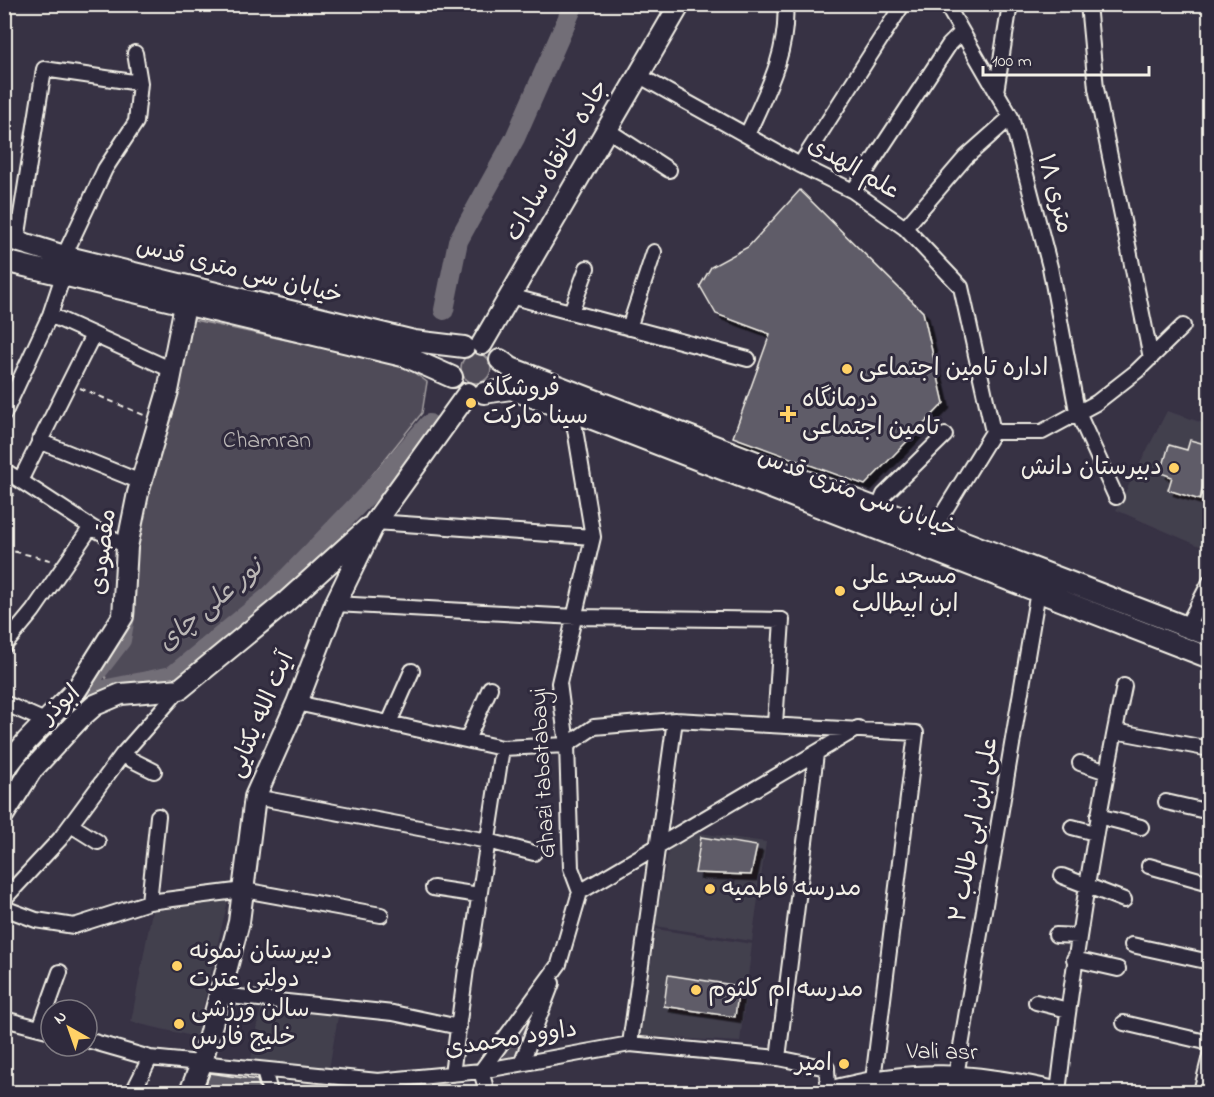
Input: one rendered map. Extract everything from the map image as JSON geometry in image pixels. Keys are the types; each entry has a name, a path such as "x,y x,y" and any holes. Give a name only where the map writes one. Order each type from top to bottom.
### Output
{"main road":[{"name":"جاده خانقاه سادات","path":"473,345 510,296 680,4"},
{"name":"خیابان سی متری قدس","path":"11,238 64,256 414,341 473,345"},
{"name":"خیابان سی متری قدس","path":"4,261 407,357 452,377"},
{"name":"مقصودی","path":"4,770 45,721 76,689 123,616 127,547 141,482 172,370 185,305"},
{"path":"473,345 494,351 500,360 501,368 497,383 476,393 455,384 452,377 454,356 473,345"},
{"name":"خیابان سی متری قدس","path":"500,360 511,368 879,507 932,531 1209,636"},
{"name":"خیابان سی متری قدس","path":"476,393 511,389 572,411 1209,658"},
{"name":"آیت الله یکتایی","path":"190,1092 202,1062 220,995 244,890 255,797 297,702 335,604 375,522 476,393"},
{"path":"823,507 831,489"},
{"path":"180,689 287,601 375,522"},
{"name":"ابوذر","path":"4,814 31,771 95,705 121,694 180,689"},
{"name":"Vali asr","path":"828,1092 873,1080 912,1084 956,1076 1013,1088 1057,1092"}],"street":[{"path":"747,135 778,67 786,22 785,4"},
{"path":"800,165 903,4"},
{"name":"۱۸ متری","path":"946,4 1011,117 1050,267 1077,411 1116,497"},
{"path":"996,92 1010,4"},
{"path":"1088,4 1096,88 1151,358"},
{"path":"853,191 949,45 962,32"},
{"path":"64,256 105,169 136,122 140,84 135,53"},
{"path":"11,238 44,69 140,84"},
{"name":"علم الهدی","path":"638,75 800,165 853,191 905,228 961,287 993,432"},
{"path":"905,228 966,157 1011,117"},
{"path":"606,129 669,170"},
{"path":"629,328 654,252"},
{"path":"570,312 587,268"},
{"path":"4,414 50,315 63,276"},
{"path":"510,296 748,359"},
{"path":"50,315 172,370"},
{"path":"932,531 993,432 1042,432 1077,411 1096,403 1151,358 1183,326"},
{"path":"21,479 93,334"},
{"name":"Ghazi tabatabayi","path":"572,411 593,537 559,683 567,745 571,868 580,892"},
{"path":"879,507 884,495 945,435"},
{"path":"39,441 141,482"},
{"path":"4,470 127,547"},
{"path":"375,522 593,537"},
{"path":"4,646 33,611 92,527"},
{"path":"1186,626 1209,582"},
{"name":"علی ابن ابی طالب ۲","path":"956,1076 1038,591"},
{"path":"335,604 576,617 782,620 775,724"},
{"path":"389,723 412,671"},
{"path":"1057,1092 1077,936 1124,686"},
{"path":"467,740 490,688"},
{"path":"4,900 71,825 122,755 180,689"},
{"path":"297,702 502,748 567,745 594,727 675,720 858,728 916,733 873,1080"},
{"path":"4,703 45,721"},
{"path":"630,1044 675,720"},
{"path":"522,1062 559,964 580,892 858,728"},
{"path":"1115,731 1209,749"},
{"path":"452,1072 466,969 502,748"},
{"path":"778,1058 816,754"},
{"path":"122,755 154,771"},
{"path":"1080,763 1107,772"},
{"path":"255,797 488,841 534,853"},
{"path":"1166,802 1209,812"},
{"path":"149,902 158,816"},
{"path":"1098,816 1141,827"},
{"path":"71,825 98,842"},
{"path":"1072,827 1095,833"},
{"path":"1149,866 1209,884"},
{"path":"1062,876 1124,900"},
{"path":"434,888 479,895"},
{"path":"4,909 36,920 74,926 149,902 244,890 381,915"},
{"path":"1056,935 1077,936"},
{"path":"1131,945 1209,962"},
{"path":"1074,959 1118,969"},
{"path":"487,1092 482,1071 559,964"},
{"path":"54,998 60,972"},
{"path":"220,995 393,1013 459,1027"},
{"path":"1036,1002 1068,1010"},
{"path":"4,1019 39,1028"},
{"path":"1124,1023 1209,1043"},
{"name":"داوود محمدی","path":"99,1043 150,1058 378,1081 452,1072 482,1071 630,1044 778,1058 826,1068 828,1092"},
{"path":"1201,1092 1209,1056"},
{"path":"133,1092 150,1058"},
{"path":"264,1071 270,1092"}],"path":[{"path":"69,383 159,421"},
{"path":"4,515 21,479"},
{"path":"4,549 66,564"}],"shaded area":[{"name":"دبیرستان دانش","path":"1167,411 1209,425 1209,550 1116,510"},
{"name":"مدرسه فاطمیه","path":"691,832 766,842 752,941 655,926 668,853 674,842"},
{"name":"دبیرستان نمونه دولتی عترت","path":"228,900 196,1037 131,1022 152,911"},
{"name":"مدرسه ام کلثوم","path":"656,929 752,944 740,1042 640,1036"},
{"path":"264,992 339,1011 329,1069 251,1059"},
{"path":"271,1082 337,1086 339,1092 275,1092"}],"green space":[{"name":"Chamran","path":"190,319 405,366 427,382 422,413 320,540 176,667 107,681 102,668 145,482"},
{"path":"476,353 486,358 491,368 486,378 476,383 466,378 461,368 466,358"},
{"path":"549,985 519,1059 491,1065"}],"building":[{"name":"اداره تامین اجتماعی","path":"800,190 923,312 944,403 865,485 733,437 770,334 716,314 700,286 711,267 748,247"},
{"path":"1190,440 1209,445 1209,488 1203,486 1200,500 1168,490 1172,477 1161,473 1169,445 1187,450"},
{"path":"701,837 757,846 751,875 695,873"},
{"path":"668,975 739,986 735,1017 664,1006"},
{"path":"210,1073 257,1080 261,1092 203,1092"}],"waterway":[{"path":"444,310 458,241 515,138 574,4"},
{"name":"نور علی چای","path":"4,788 73,707 103,690 172,676 270,596 369,493 429,424"},
{"path":"95,674 121,640 126,611"}],"place":[{"name":"اداره تامین اجتماعی","path":"847,369"},
{"name":"فروشگاه سینا مارکت","path":"471,403"},
{"name":"درمانگاه تامین اجتماعی","path":"788,414"},
{"name":"دبیرستان دانش","path":"1174,468"},
{"name":"مسجد علی ابن ابیطالب","path":"840,591"},
{"name":"مدرسه فاطمیه","path":"710,889"},
{"name":"دبیرستان نمونه دولتی عترت","path":"177,966"},
{"name":"مدرسه ام کلثوم","path":"696,990"},
{"name":"سالن ورزشی خلیج فارس","path":"179,1024"},
{"name":"امیر","path":"844,1064"}]}
